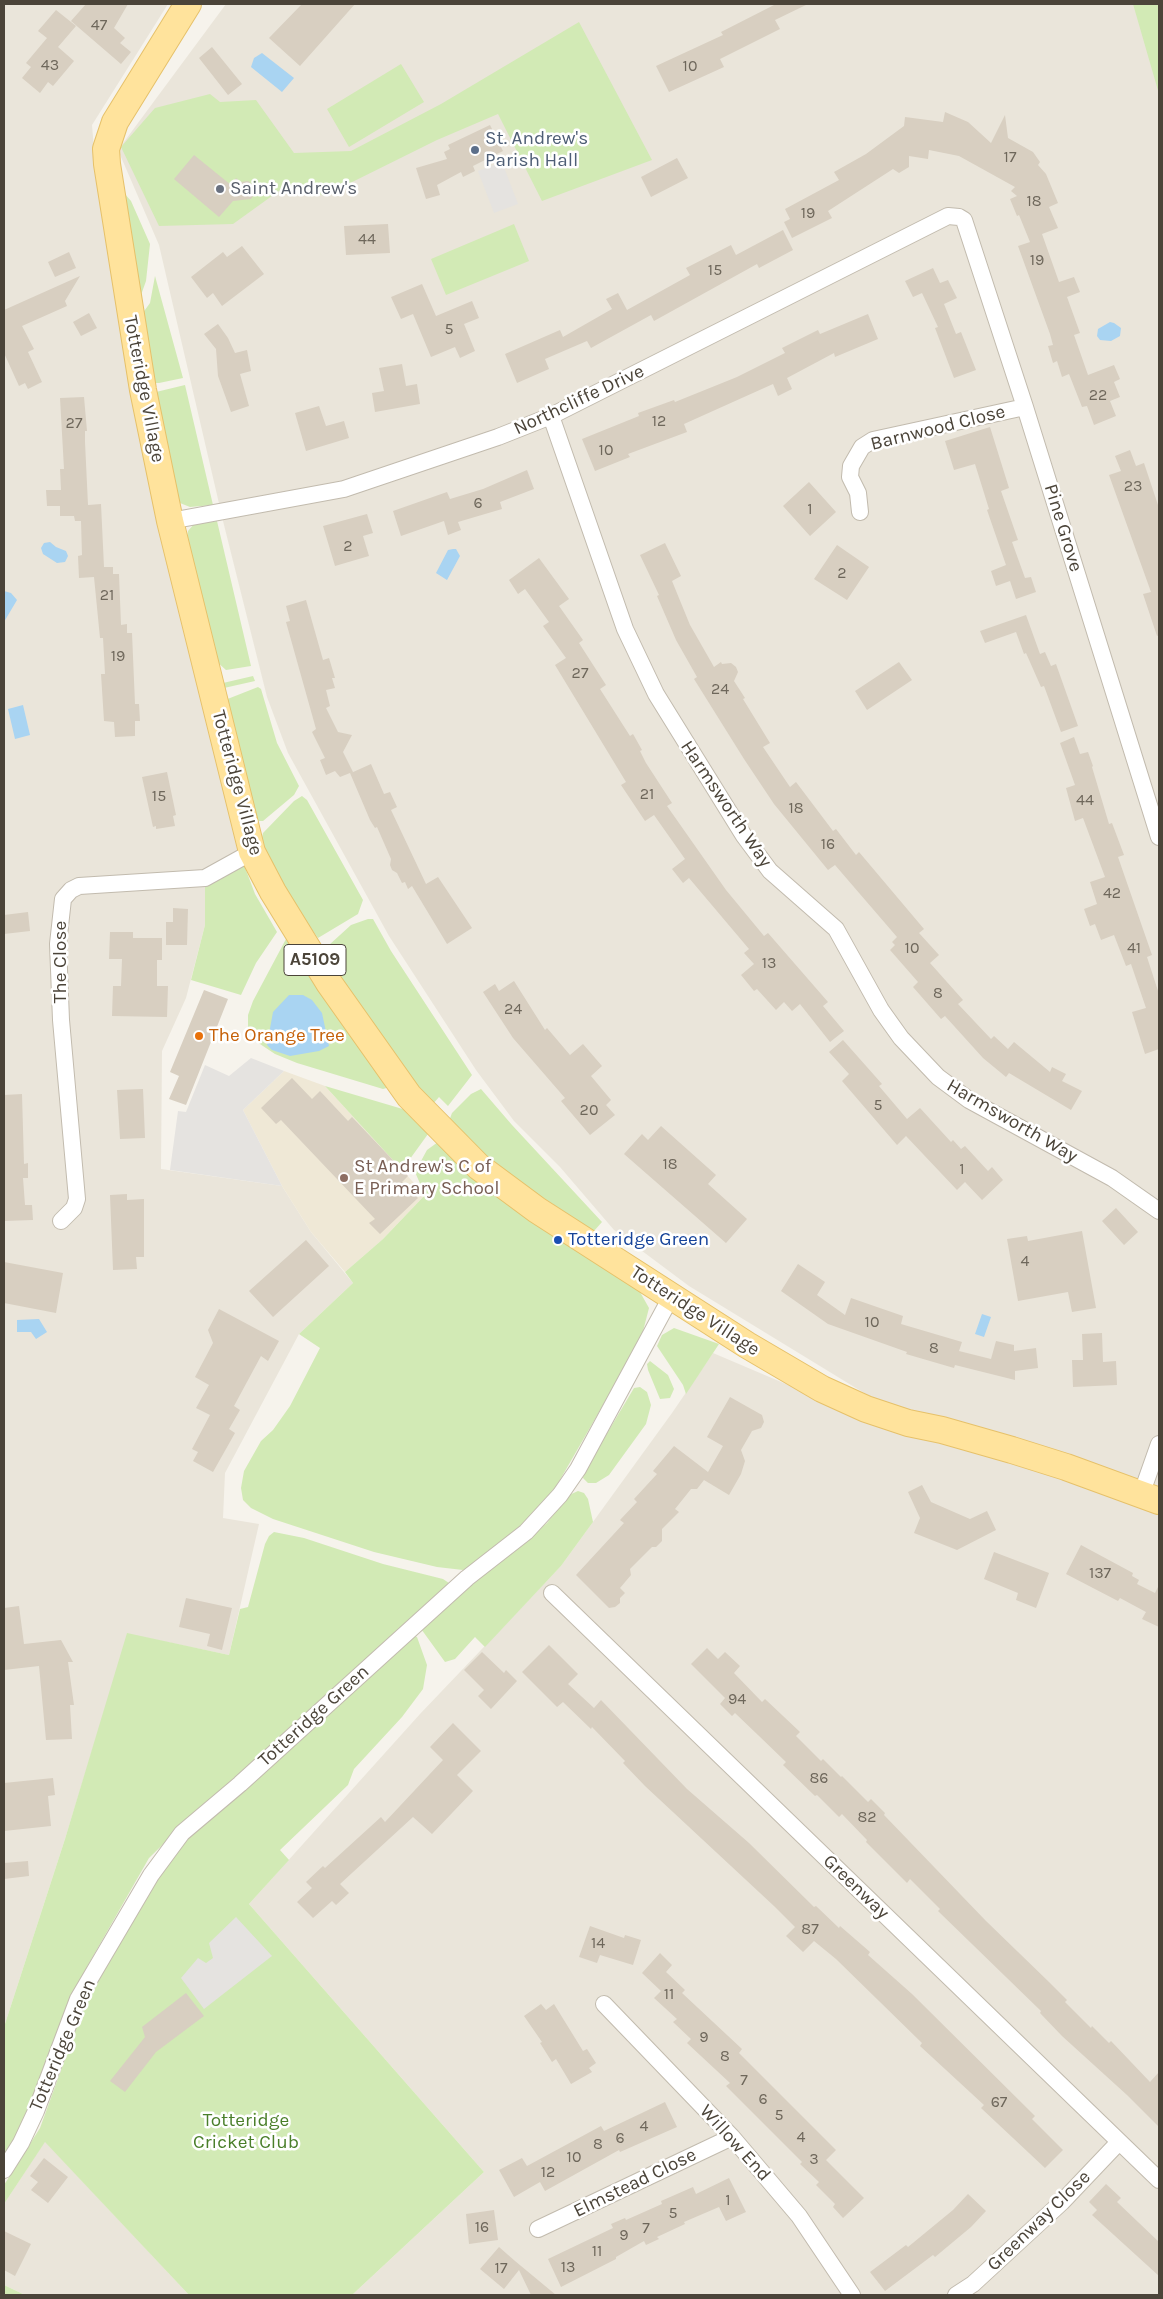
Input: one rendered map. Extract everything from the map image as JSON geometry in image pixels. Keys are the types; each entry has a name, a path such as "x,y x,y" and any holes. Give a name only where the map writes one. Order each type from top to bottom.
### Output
{"main road":[{"name":"Totteridge Village","path":"188,4 115,122 106,148 142,390 170,521 252,852 273,892 329,983 409,1096 479,1166 505,1188 671,1297 822,1389 866,1409 908,1423 942,1430 1012,1450 1150,1498"}],"street":[{"name":"Northcliffe Drive","path":"170,521 344,489 498,437 551,416 948,216 959,217 964,220"},
{"name":"Pine Grove","path":"964,220 1025,407 1159,837"},
{"name":"Barnwood Close","path":"860,512 858,493 850,477 851,466 857,454 868,443 873,440 1025,407"},
{"name":"Harmsworth Way","path":"551,416 626,629 656,694 744,836 770,871 836,929 881,1010 901,1038 938,1077 969,1100 1112,1178 1159,1211"},
{"name":"The Close","path":"61,1221 74,1208 77,1199 61,1020 58,944 63,899 71,890 79,886 205,878 252,852"},
{"name":"Totteridge Green","path":"4,2170 21,2143 36,2111 78,2000 151,1875 182,1833 240,1784 467,1578 526,1532 560,1496 578,1468 671,1297"},
{"path":"1150,1498 1159,1444"},
{"name":"Greenway","path":"552,1593 1159,2180"},
{"name":"Willow End","path":"604,2004 732,2137 800,2216 852,2295"},
{"name":"Elmstead Close","path":"538,2229 732,2137"},
{"name":"Greenway Close","path":"956,2295 973,2284 1062,2202 1119,2142"}],"shaded area":[{"path":"4,4 168,4 92,125 96,173 243,853 205,884 205,925 186,998 162,1051 161,1169 282,1186 311,1232 353,1283 299,1334 225,1473 223,1518 259,1524 229,1655 128,1634 65,1839 4,2027"},
{"path":"226,4 1135,4 1159,86 1159,2295 352,2295 484,2172 249,1904 420,1714 561,1566 713,1353 840,1407 905,1418 689,1286 614,1230 560,1167 514,1121 476,1070 389,936 288,753 267,697 224,525 159,245 118,150"},
{"path":"502,162 518,204 494,213 478,171"},
{"path":"251,1058 284,1071 243,1110 282,1186 170,1170 178,1111 186,1112 205,1065 229,1076"},
{"name":"St Andrew's C of E Primary School","path":"284,1071 325,1086 425,1195 383,1239 345,1272 311,1232 282,1186 243,1110"},
{"path":"236,1917 272,1956 204,2009 181,1978 198,1958 206,1963 213,1958 209,1943"},
{"path":"45,2141 189,2295 25,2295 4,2285 4,2204"}],"green space":[{"path":"1133,4 1159,4 1159,94"},
{"path":"579,22 652,160 542,201 498,114 437,140 324,196 300,186 283,188 233,224 159,226 121,147 155,108 210,94 220,102 256,100 294,153 351,151 441,104"},
{"path":"401,64 424,102 349,147 327,109"},
{"path":"124,193 131,201 150,244 146,281 141,295"},
{"path":"514,224 529,261 446,295 431,259"},
{"path":"155,276 183,378 159,383 155,383 142,314 150,303"},
{"path":"185,385 213,505 190,507 180,503 175,495 156,392"},
{"path":"217,521 251,666 226,670 216,661 186,543 188,531 194,524"},
{"path":"253,676 255,681 224,688 223,683"},
{"path":"258,687 261,689 277,743 299,786 294,795 263,821 256,821 225,700"},
{"path":"302,796 307,800 363,900 358,914 318,938 289,898 261,841 263,833 294,801"},
{"path":"243,862 255,894 277,932 256,963 241,995 191,980 205,925 205,884"},
{"path":"373,919 391,951 472,1075 448,1106 439,1097 433,1104 413,1080 323,954 329,945 351,925"},
{"path":"286,939 356,1044 390,1087 383,1089 297,1063 275,1054 257,1042 248,1029 248,1015 253,1001"},
{"path":"325,1086 406,1110 428,1134 402,1170"},
{"name":"Totteridge Green","path":"481,1089 602,1222 594,1231 499,1169 449,1121 452,1113 471,1094"},
{"name":"Totteridge Green","path":"438,1142 479,1183 508,1205 534,1220 640,1292 649,1308 641,1339 557,1485 533,1515 476,1564 463,1570 437,1567 374,1552 273,1519 251,1508 243,1500 241,1488 244,1471 261,1441 273,1430 290,1406 320,1348 299,1334 353,1283 345,1272 383,1239 425,1195 415,1172 427,1150"},
{"path":"674,1328 719,1344 686,1394 683,1385 657,1346 662,1335"},
{"path":"650,1361 668,1375 674,1389 670,1398 660,1399 648,1370 647,1364"},
{"path":"640,1387 647,1392 651,1405 646,1424 609,1475 596,1483 588,1483 583,1478 584,1472 634,1388"},
{"path":"578,1491 584,1493 588,1499 593,1522 561,1566 485,1647 475,1637 455,1659 445,1662 419,1626 547,1523 567,1496"},
{"path":"274,1532 304,1538 383,1564 443,1579 449,1583 449,1588 189,1819 149,1858 88,1965 37,2095 4,2160 4,2027 65,1839 127,1633 229,1655 240,1609 248,1607 265,1544 269,1536"},
{"name":"Totteridge Cricket Club","path":"411,1634 417,1637 427,1665 423,1689 402,1717 354,1769 348,1785 280,1850 289,1860 249,1904 484,2172 352,2295 189,2295 45,2142 4,2204 4,2185 40,2128 85,2004 109,1955 142,1897 194,1831"},
{"path":"4,2285 25,2295 4,2295"}],"water":[{"path":"262,53 294,78 282,92 251,67 254,58"},
{"path":"1110,322 1121,328 1120,336 1111,341 1100,340 1097,336 1098,329"},
{"path":"50,542 66,551 68,556 65,562 57,563 43,554 41,548 44,543"},
{"path":"456,549 460,556 447,580 436,573 448,550"},
{"path":"4,591 11,593 17,600 4,622"},
{"path":"23,705 30,735 15,739 8,709"},
{"path":"289,995 303,995 312,1000 322,1013 329,1046 319,1051 290,1056 272,1050 267,1045 273,1012"},
{"path":"982,1314 991,1317 984,1337 975,1334"},
{"path":"39,1319 47,1332 36,1339 31,1332 17,1332 17,1320"}],"building":[{"path":"86,4 128,4 114,28 125,38 120,43 131,52 121,64 71,21"},
{"path":"302,4 355,4 300,66 269,38"},
{"path":"776,4 808,4 775,20 780,29 720,59 724,67 669,92 656,66 723,35 721,32"},
{"path":"56,10 76,26 58,47 74,61 53,86 48,82 40,93 22,78 31,67 26,63 47,38 38,31"},
{"path":"212,47 242,84 228,95 199,58"},
{"path":"945,112 968,122 991,143 1005,115 1008,138 1033,152 1040,162 1038,165 1046,174 1058,203 1049,207 1058,228 1042,234 1059,282 1074,277 1080,292 1067,297 1080,333 1074,335 1088,375 1114,365 1120,379 1114,382 1120,397 1110,401 1116,416 1094,425 1087,406 1082,407 1069,374 1062,377 1057,361 1053,363 1048,346 1053,345 1050,334 1018,246 1030,242 1010,199 1017,196 1011,191 1015,187 959,156 929,150 928,159 909,156 909,167 899,173 893,169 828,211 832,218 792,238 784,222 790,219 785,209 839,180 834,172 866,154 904,126 905,117 943,122"},
{"path":"490,125 503,151 473,166 475,171 463,177 461,172 437,185 440,195 426,199 416,168 447,159 444,152 450,149 448,145"},
{"name":"Saint Andrew's","path":"194,155 231,185 236,178 241,182 248,181 254,186 255,193 251,199 233,201 219,217 174,179"},
{"path":"677,158 688,178 651,197 641,177"},
{"path":"388,224 390,253 346,255 344,226"},
{"path":"783,230 793,250 759,268 757,264 654,321 651,315 591,348 587,341 545,359 549,369 517,383 505,354 560,330 563,337 612,309 606,299 618,293 627,310 690,275 686,268 731,245 736,255"},
{"path":"242,246 264,274 222,306 213,293 207,298 191,277 223,252 227,257"},
{"path":"69,252 76,268 55,277 48,262"},
{"path":"933,268 940,283 948,280 957,298 944,304 956,334 961,332 976,370 954,378 935,328 938,327 922,293 913,297 905,281"},
{"path":"80,276 65,301 67,306 22,326 34,349 28,352 42,382 28,389 25,383 19,386 4,353 4,310"},
{"path":"422,284 436,316 472,301 479,318 464,324 475,351 460,358 455,347 431,357 413,314 401,319 391,297"},
{"path":"89,313 97,328 81,336 73,322"},
{"path":"868,314 878,339 835,357 834,353 787,378 792,389 778,396 773,384 684,424 687,432 628,454 630,457 595,471 582,439 639,416 638,413 674,400 675,402 737,377 785,353 782,348 818,330 820,334"},
{"path":"218,324 228,338 235,353 247,350 251,371 240,374 249,406 231,412 218,376 216,349 204,334"},
{"path":"402,364 406,386 417,384 420,404 375,412 372,393 384,391 379,368"},
{"path":"84,397 87,431 85,431 85,442 88,505 101,504 104,567 113,567 113,574 119,574 121,625 127,624 127,633 132,633 135,704 139,704 140,721 135,721 135,736 115,737 114,722 104,721 101,674 105,674 103,638 100,638 94,577 79,578 78,556 82,555 81,521 75,521 74,516 60,516 60,506 47,506 46,490 61,490 60,469 64,469 60,398"},
{"path":"319,406 326,426 344,421 349,438 306,451 295,413"},
{"path":"990,427 1009,488 1001,491 1018,540 1012,542 1025,578 1031,577 1036,592 1016,599 1010,581 996,586 991,571 1006,565 987,510 989,509 975,464 954,470 945,441"},
{"path":"1130,450 1136,466 1144,463 1159,508 1159,635 1157,636 1143,594 1151,592 1109,475 1121,471 1115,456"},
{"path":"527,470 534,489 500,502 502,509 458,522 461,530 448,535 444,521 401,536 393,511 447,492 450,499 483,489"},
{"path":"809,482 836,512 810,536 783,506"},
{"path":"367,514 373,533 363,536 369,556 335,566 323,526"},
{"path":"665,543 681,576 672,581 690,625 714,667 721,662 722,664 731,663 736,667 738,672 734,681 770,743 763,747 790,787 796,782 833,831 836,829 856,855 859,852 924,929 919,933 939,955 930,963 963,1000 958,1004 991,1039 994,1036 1008,1049 1014,1042 1050,1072 1052,1067 1066,1074 1062,1081 1082,1091 1071,1110 1009,1073 1006,1077 983,1058 945,1016 941,1019 913,987 918,982 890,950 895,945 892,942 897,937 835,865 828,870 774,804 694,679 697,677 676,640 657,596 659,595 640,555"},
{"path":"837,545 869,567 847,600 814,579"},
{"path":"539,558 569,599 559,606 583,640 579,643 606,685 600,689 630,736 633,734 642,750 640,751 646,763 672,803 667,806 726,890 764,936 768,933 828,1002 823,1006 844,1031 830,1042 800,1004 792,1011 784,1002 776,1010 757,989 754,991 741,975 754,964 744,953 749,949 689,878 683,883 672,869 685,859 654,815 645,821 621,785 626,782 555,665 566,658 543,626 549,622 525,589 518,594 509,580"},
{"path":"306,600 323,660 329,658 335,678 332,678 335,688 326,690 330,706 326,708 338,732 352,735 343,752 353,772 351,773 371,764 384,794 390,792 397,807 391,810 426,884 438,877 472,928 447,944 412,886 408,889 405,882 402,883 397,873 392,870 390,865 391,859 377,827 375,828 370,820 350,773 340,777 335,771 326,775 320,760 325,758 312,732 316,729 286,622 290,621 286,606"},
{"path":"1026,615 1040,654 1045,652 1051,666 1056,664 1078,726 1061,732 1044,686 1041,687 1026,653 1024,654 1016,632 985,643 980,631"},
{"path":"899,662 912,680 867,710 855,691"},
{"path":"1074,737 1080,754 1088,752 1109,824 1112,823 1124,855 1118,857 1152,955 1147,957 1159,994 1159,1049 1145,1054 1132,1012 1146,1008 1131,964 1126,966 1114,935 1101,940 1095,924 1090,926 1084,909 1097,904 1090,882 1105,877 1083,818 1075,821 1066,788 1075,785 1060,743"},
{"path":"167,772 176,815 173,816 175,826 156,829 156,826 153,827 142,777"},
{"path":"173,908 188,909 187,945 166,945 166,922 173,922"},
{"path":"28,912 30,931 4,934 4,915"},
{"path":"110,932 133,932 133,938 162,938 162,960 157,960 157,986 168,986 167,1017 112,1016 113,986 121,986 122,959 109,959"},
{"path":"514,981 545,1030 547,1028 570,1055 583,1044 602,1066 591,1076 611,1100 606,1105 615,1115 590,1135 561,1101 565,1098 513,1038 483,992 495,984 499,991"},
{"name":"The Orange Tree","path":"204,990 228,999 186,1105 169,1099 179,1076 170,1072"},
{"path":"843,1040 882,1084 879,1086 907,1119 920,1108 951,1142 953,1140 961,1149 965,1146 988,1171 992,1167 1003,1180 982,1200 965,1182 957,1190 906,1136 897,1145 842,1081 849,1074 829,1052"},
{"path":"292,1078 312,1099 320,1091 348,1121 352,1117 408,1176 402,1182 418,1198 380,1234 369,1223 375,1219 281,1120 276,1124 261,1108"},
{"path":"143,1089 145,1138 120,1139 117,1090"},
{"path":"22,1094 24,1164 28,1163 28,1178 23,1178 25,1205 32,1205 33,1220 4,1221 4,1095"},
{"path":"661,1126 716,1175 708,1184 747,1219 726,1243 624,1154 642,1134 648,1140"},
{"path":"127,1194 127,1200 144,1199 144,1257 136,1257 137,1269 113,1270 110,1195"},
{"path":"1116,1208 1138,1232 1124,1245 1102,1221"},
{"path":"1082,1231 1096,1308 1072,1312 1068,1292 1018,1301 1007,1239 1027,1236 1028,1241"},
{"path":"306,1240 329,1266 273,1317 249,1291"},
{"path":"4,1262 63,1273 56,1313 4,1303"},
{"path":"798,1264 825,1282 817,1295 845,1315 851,1298 903,1316 901,1324 962,1342 959,1351 991,1359 996,1341 1014,1345 1014,1351 1036,1348 1038,1368 1015,1371 1015,1380 955,1365 954,1368 906,1354 907,1352 828,1324 781,1291"},
{"path":"219,1309 279,1341 268,1361 261,1356 234,1406 240,1410 229,1429 235,1433 213,1472 193,1461 198,1452 192,1449 210,1415 196,1408 209,1385 195,1377 213,1343 208,1330"},
{"path":"1102,1333 1103,1362 1116,1361 1117,1385 1073,1387 1072,1360 1083,1360 1082,1334"},
{"path":"730,1397 762,1415 764,1422 761,1428 752,1431 741,1450 745,1461 741,1474 729,1495 704,1480 697,1489 691,1489 675,1509 679,1512 662,1529 662,1541 656,1547 652,1547 630,1569 631,1575 620,1588 625,1593 620,1598 620,1603 615,1607 609,1608 576,1575 624,1523 620,1520 637,1502 634,1499 657,1474 653,1471 674,1446 708,1472 723,1446 707,1437"},
{"path":"922,1485 931,1502 970,1519 987,1511 996,1530 957,1550 914,1533 920,1518 908,1492"},
{"path":"1081,1545 1133,1573 1132,1576 1139,1580 1137,1584 1155,1593 1159,1585 1159,1627 1142,1619 1146,1612 1120,1598 1118,1601 1066,1574"},
{"path":"994,1552 1049,1573 1036,1608 1016,1600 1018,1593 984,1579"},
{"path":"186,1598 232,1608 222,1650 207,1646 210,1634 179,1627"},
{"path":"19,1606 24,1644 61,1640 73,1662 68,1662 74,1705 70,1705 72,1739 46,1740 39,1666 4,1670 4,1608"},
{"path":"549,1645 578,1674 568,1684 594,1708 601,1700 687,1789 749,1843 814,1907 816,1906 839,1928 840,1926 870,1952 868,1955 912,1994 1035,2116 1032,2119 1063,2150 1045,2168 981,2108 984,2105 920,2046 922,2043 836,1959 814,1941 803,1952 786,1936 795,1927 774,1906 645,1786 623,1763 625,1761 592,1727 591,1729 563,1702 557,1707 522,1672"},
{"path":"707,1648 718,1659 725,1652 740,1666 734,1673 762,1702 765,1699 800,1732 796,1736 821,1761 823,1759 868,1802 871,1799 885,1813 884,1815 986,1921 1067,2000 1065,2002 1091,2028 1092,2026 1109,2043 1111,2041 1150,2082 1159,2072 1159,2127 1062,2036 1040,2013 1041,2011 938,1911 940,1909 910,1879 907,1883 866,1842 867,1840 842,1814 839,1817 817,1795 815,1796 783,1765 786,1762 735,1713 732,1716 720,1704 725,1698 691,1664"},
{"path":"482,1652 504,1673 506,1670 517,1681 491,1709 478,1696 484,1690 464,1670"},
{"path":"453,1723 481,1751 457,1775 473,1791 432,1834 413,1817 340,1884 349,1893 336,1905 332,1901 313,1918 297,1902 312,1888 306,1882 323,1866 325,1868 381,1817 385,1822 443,1760 430,1747"},
{"path":"53,1778 55,1795 48,1796 51,1826 4,1831 4,1783"},
{"path":"28,1861 29,1876 4,1879 4,1863"},
{"path":"590,1926 624,1938 625,1935 641,1940 633,1965 600,1955 597,1963 579,1957"},
{"path":"660,1953 672,1965 666,1972 685,1990 682,1993 742,2049 739,2053 836,2150 826,2160 864,2198 843,2218 833,2207 835,2204 816,2185 819,2182 800,2164 802,2162 726,2086 730,2083 687,2043 691,2039 673,2022 677,2019 654,1998 661,1991 642,1973"},
{"path":"186,1993 204,2016 156,2052 125,2092 110,2081 145,2037 142,2027"},
{"path":"541,2004 546,2010 554,2004 583,2051 587,2049 596,2063 589,2068 592,2072 571,2084 556,2059 552,2062 540,2043 542,2042 524,2016"},
{"path":"665,2102 677,2127 620,2152 619,2150 545,2191 540,2182 514,2197 499,2170 522,2158 527,2166 601,2126 604,2131"},
{"path":"44,2158 68,2177 48,2203 31,2190 38,2182 30,2176"},
{"path":"729,2178 746,2212 726,2221 719,2207 684,2222 685,2224 657,2237 659,2239 646,2245 644,2241 616,2257 616,2259 561,2287 548,2259 613,2228 611,2224 625,2218 626,2220 662,2204 661,2201 693,2187 696,2194"},
{"path":"1106,2184 1121,2198 1117,2202 1159,2242 1159,2276 1092,2215 1097,2210 1089,2202"},
{"path":"968,2194 986,2211 971,2227 935,2257 933,2255 885,2291 870,2272 906,2245 908,2247 953,2210"},
{"path":"494,2210 498,2240 469,2244 466,2214"},
{"path":"4,2231 31,2244 15,2276 4,2270"},
{"path":"499,2247 556,2295 531,2295 519,2270 504,2289 480,2269"}],"place":[{"name":"St. Andrew's Parish Hall","path":"475,150"},
{"name":"Saint Andrew's","path":"220,189"},
{"name":"The Orange Tree","path":"199,1036"},
{"name":"St Andrew's C of E Primary School","path":"344,1178"},
{"name":"Totteridge Green","path":"558,1240"}]}
